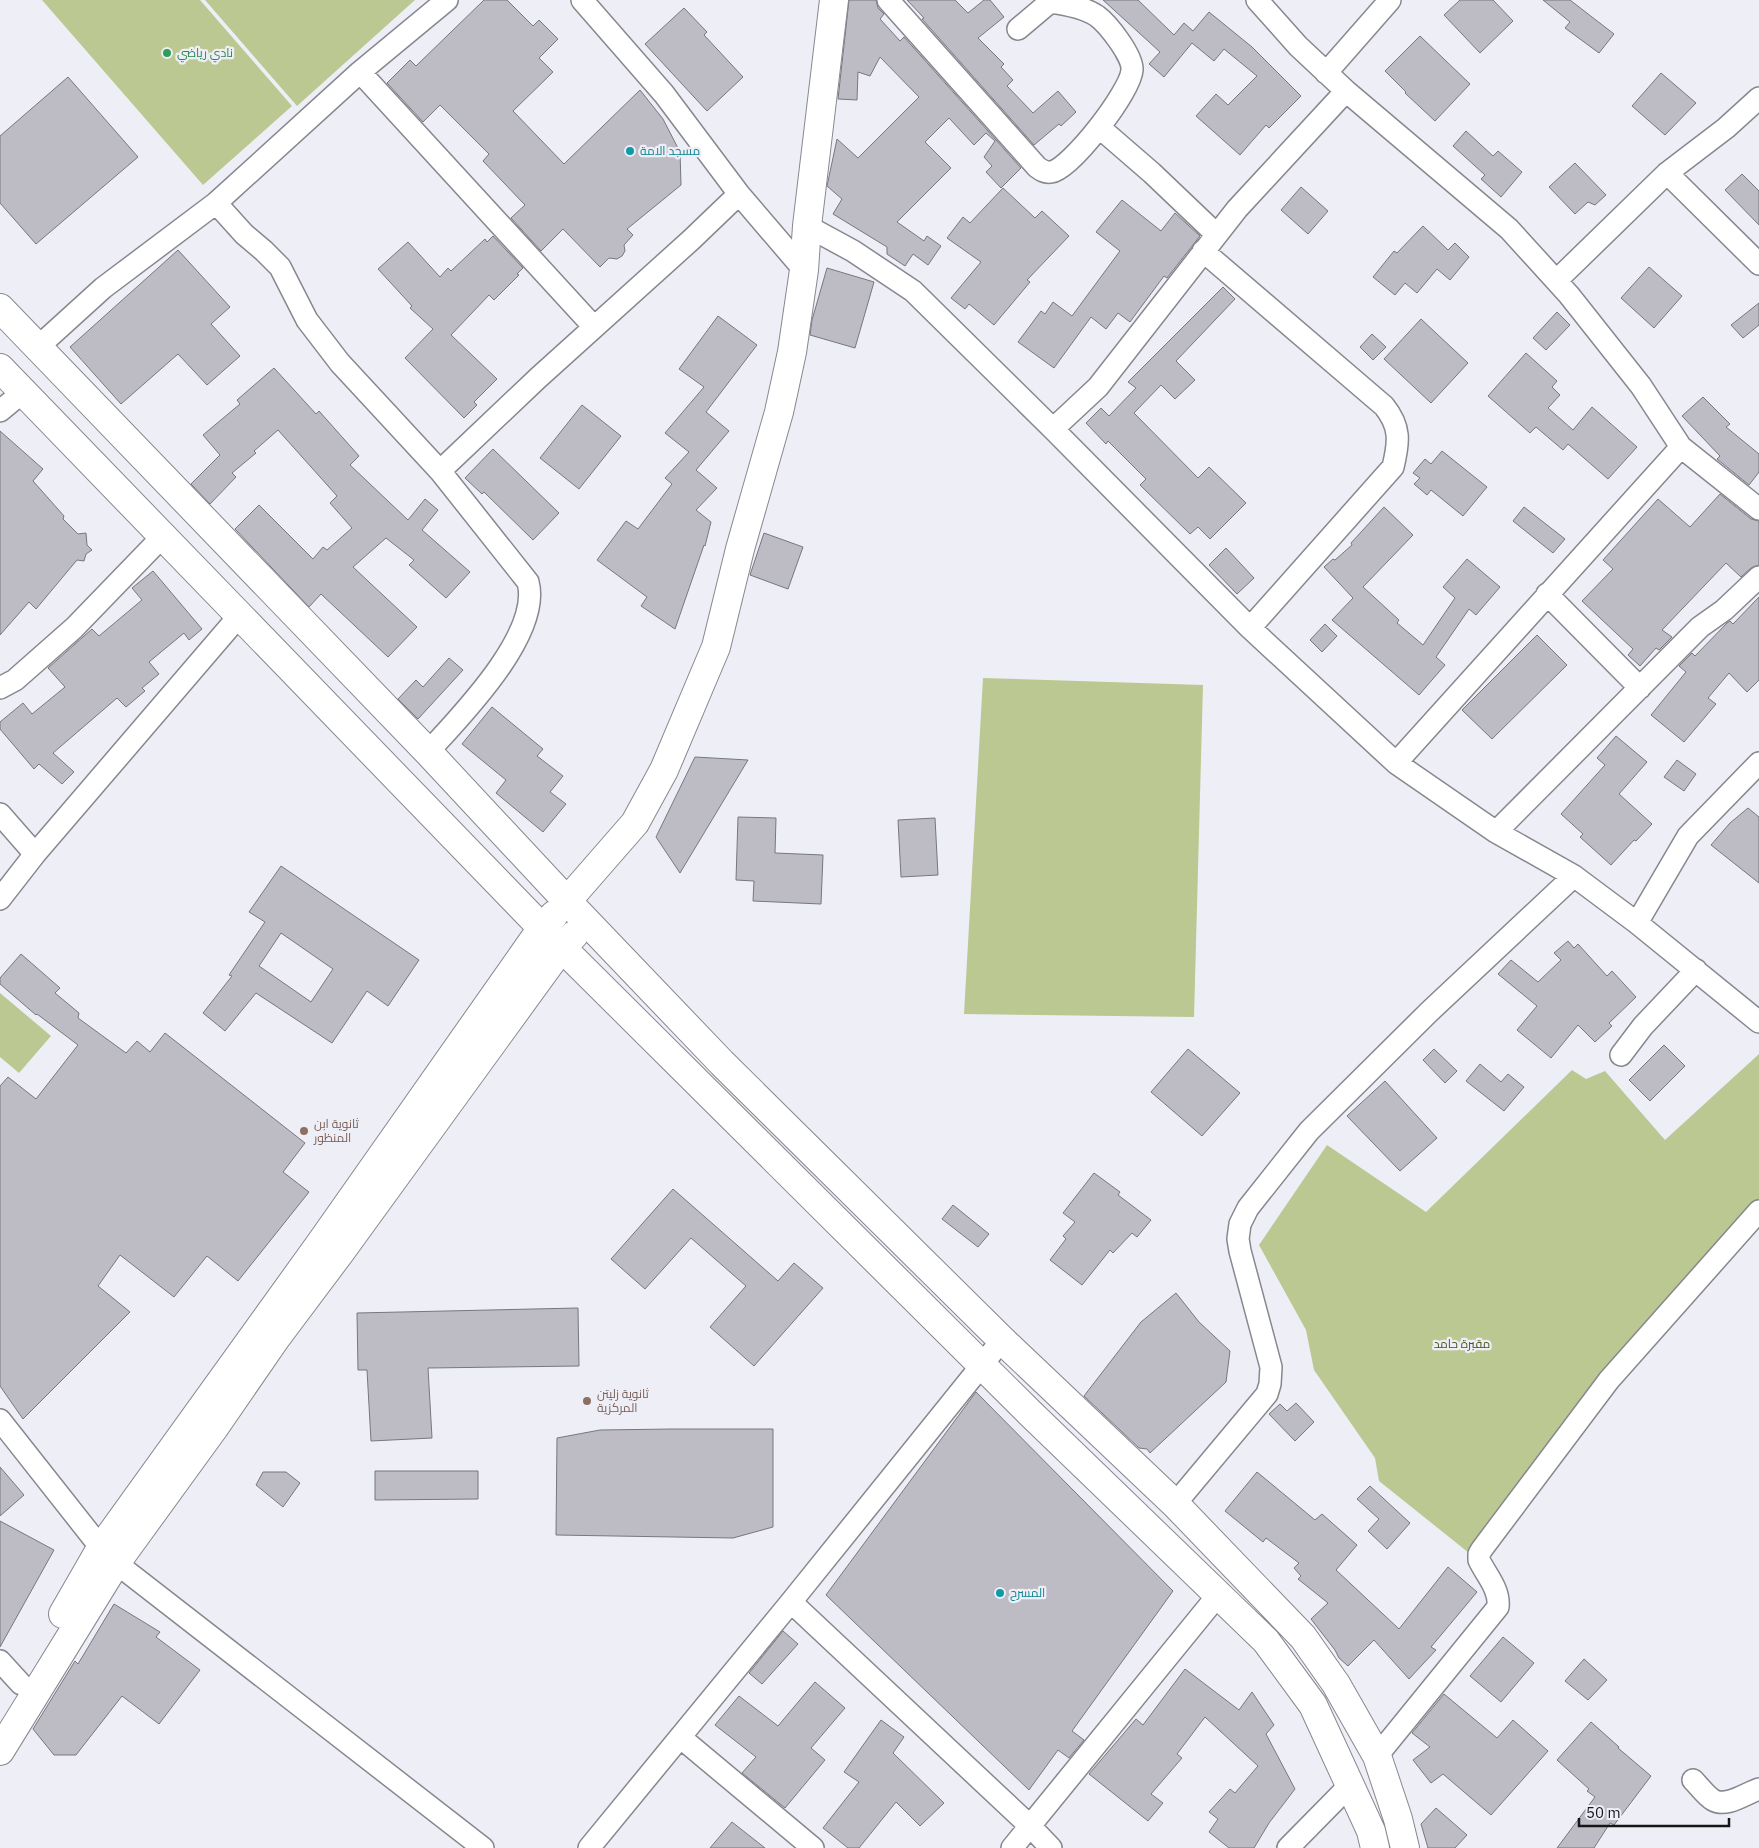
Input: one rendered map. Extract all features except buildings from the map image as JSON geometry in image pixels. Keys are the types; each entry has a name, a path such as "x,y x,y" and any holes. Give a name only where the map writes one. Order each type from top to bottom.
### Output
{"main road":[{"path":"0,1720 22,1684 322,1242 542,928 635,823 664,770 716,647 740,549 779,412 792,352 804,270 807,226 834,0"},
{"path":"0,308 428,752 566,901 722,1063 1002,1340 1175,1504 1303,1637 1336,1684 1376,1756 1398,1819 1404,1848"},
{"path":"0,368 542,928 982,1364 1266,1641 1314,1705 1372,1831 1375,1848"},
{"path":"0,1751 109,1555 214,1428 276,1338 562,948 586,921"}],"street":[{"path":"38,346 103,288 216,203 360,72 447,0"},
{"path":"582,0 664,94 739,194 804,270"},
{"path":"888,0 1037,167 1043,171 1050,172 1060,168 1100,128 1128,81 1132,70 1129,60 1118,40 1097,16 1080,8 1050,2 1018,28"},
{"path":"1257,0 1298,46 1326,73 1509,229 1557,280 1641,386 1681,447 1759,509"},
{"path":"1326,73 1390,0"},
{"path":"360,72 594,327"},
{"path":"1053,429 1098,387 1216,234 1258,185 1346,91"},
{"path":"1557,280 1667,173 1726,128 1759,98"},
{"path":"1100,128 1152,173 1216,234"},
{"path":"1667,173 1759,264"},
{"path":"440,471 538,378 691,240 739,194"},
{"path":"216,203 244,234 280,268 307,320 340,363 440,471 528,582 531,596 530,606 516,640 475,701 428,752"},
{"path":"807,226 853,251 913,292 1053,429 1250,628 1396,763 1496,832 1574,876 1637,923 1759,1022"},
{"path":"1203,251 1384,406 1393,417 1398,431 1397,451 1393,467 1250,628"},
{"path":"0,411 23,392"},
{"path":"1396,763 1681,447"},
{"path":"0,688 15,680 74,628 163,536"},
{"path":"1496,832 1700,627 1724,610 1759,577"},
{"path":"1547,594 1640,688"},
{"path":"0,899 34,854 239,616"},
{"path":"1637,923 1688,836 1759,763"},
{"path":"0,814 34,854"},
{"path":"1175,1504 1266,1394 1270,1384 1271,1367 1238,1239 1240,1224 1248,1208 1309,1131 1429,1012 1574,876"},
{"path":"1621,1055 1643,1026 1696,970"},
{"path":"1376,1756 1498,1607 1496,1590 1480,1560 1479,1554 1482,1549 1609,1380 1672,1310 1724,1248 1759,1211"},
{"path":"589,1848 791,1602 1002,1340"},
{"path":"0,1420 109,1555 483,1848"},
{"path":"1012,1848 1218,1595"},
{"path":"791,1602 1030,1826 1051,1848"},
{"path":"0,1661 22,1684"},
{"path":"680,1737 813,1848"},
{"path":"1693,1780 1712,1800 1720,1802 1730,1801 1759,1789"},
{"path":"1288,1848 1351,1784"}],"green space":[{"name":"نادي رياضي","path":"42,0 200,0 292,106 203,185"},
{"name":"نادي رياضي","path":"205,0 415,0 297,106"},
{"path":"983,678 1203,685 1194,1017 964,1014"},
{"path":"0,993 51,1036 19,1073 0,1057"},
{"name":"مقبرة حامد","path":"1759,1054 1759,1215 1474,1557 1379,1481 1375,1458 1314,1370 1306,1330 1259,1245 1327,1145 1426,1212 1572,1070 1586,1079 1605,1071 1665,1140"}],"place":[{"name":"نادي رياضي","path":"167,53"},
{"name":"مسجد الامة","path":"630,151"},
{"name":"ثانوية ابن المنظور","path":"304,1131"},
{"name":"ثانوية زليتن المركزية","path":"587,1401"},
{"name":"المسرح","path":"1000,1593"}]}
